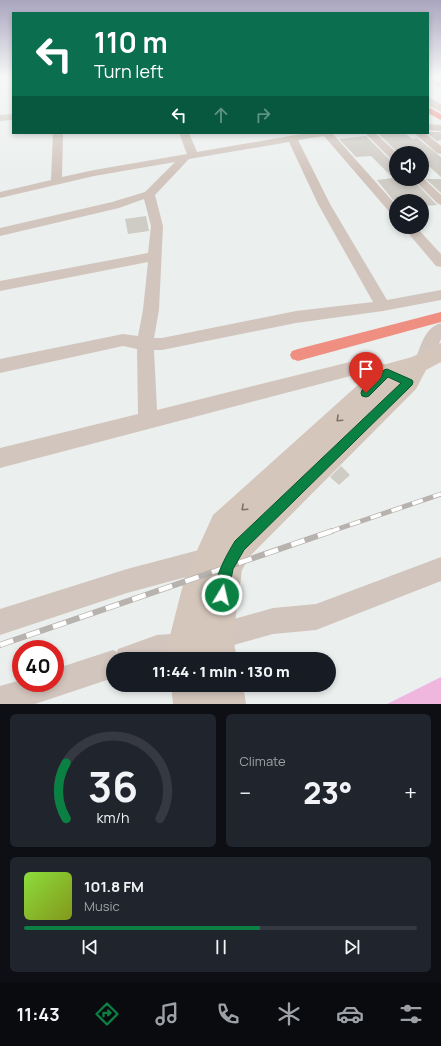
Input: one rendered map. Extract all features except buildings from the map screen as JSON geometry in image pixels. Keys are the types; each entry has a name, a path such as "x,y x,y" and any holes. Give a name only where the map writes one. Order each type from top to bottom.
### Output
{"street":[{"path":"0,118 12,117"},
{"path":"429,127 441,128"},
{"path":"56,182 58,134"},
{"path":"184,134 189,156"},
{"path":"0,195 94,173 189,156 273,137 293,138 317,134"},
{"path":"328,134 389,204"},
{"path":"371,134 389,151"},
{"path":"420,134 441,151"},
{"path":"293,138 324,204 383,306"},
{"path":"0,232 115,205 149,194 189,156"},
{"path":"425,186 441,201"},
{"path":"148,421 145,344 151,310 157,226 149,194"},
{"path":"415,234 441,264"},
{"path":"0,286 155,256"},
{"path":"0,366 123,340 145,344 162,344 296,317 383,306 441,295"},
{"path":"0,622 127,581 222,556 239,545 416,366 432,338 441,329"},
{"path":"0,458 362,366 416,366"},
{"path":"202,651 227,567 222,556"},
{"path":"148,652 157,649 202,651 273,621 316,617 441,569"},
{"path":"0,701 106,666"},
{"path":"191,692 192,704"},
{"path":"225,692 227,704"}],"shaded area":[{"path":"441,677 441,704 387,704"}],"waterway":[{"path":"429,110 441,118"},
{"path":"298,355 441,317"}],"railway":[{"path":"329,532 441,494"},
{"path":"0,645 332,531"}],"route":[{"path":"222,595 227,567 239,545 408,382 387,373 366,393"}]}
